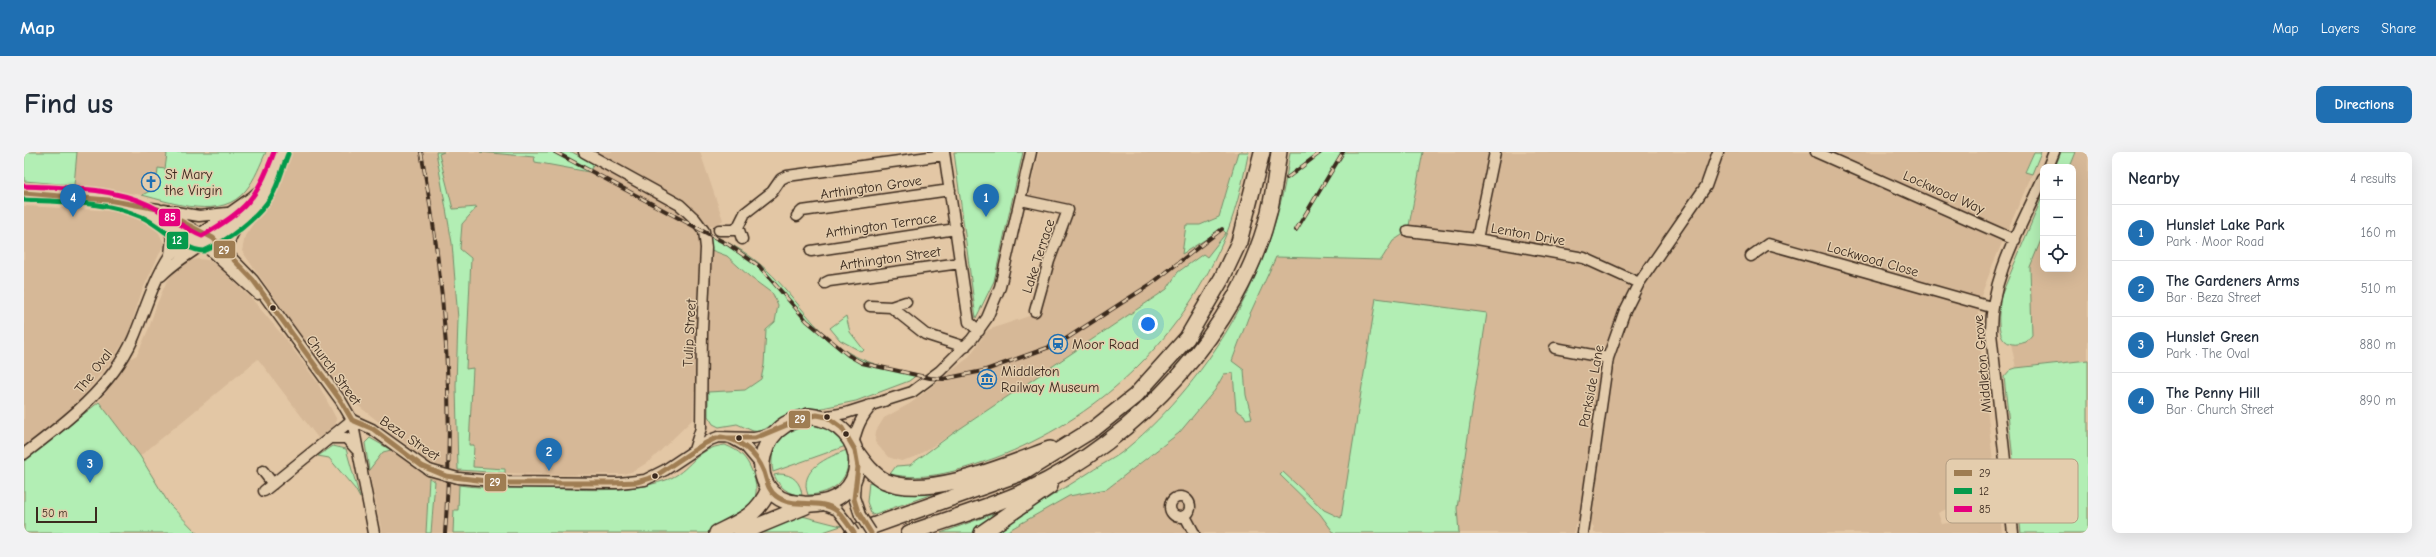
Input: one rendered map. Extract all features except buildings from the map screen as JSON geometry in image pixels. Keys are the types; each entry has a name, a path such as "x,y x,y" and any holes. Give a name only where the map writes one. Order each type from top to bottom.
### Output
{"highway":[{"path":"852,530 1024,472 1079,438 1134,396 1187,338 1196,325 1239,242 1262,152"},
{"path":"982,533 1030,502 1103,446 1164,394 1228,308 1255,253 1269,213 1279,152"},
{"path":"816,504 791,503 778,497 769,489 761,465 765,449 773,434 787,423 809,416 822,417 837,424 872,472 885,481 899,486 922,487 992,471 1079,438"},
{"path":"909,533 1028,490 1060,473 1103,446"},
{"path":"741,533 841,496 856,476 858,468 854,449"},
{"path":"717,533 754,513 764,500 769,489"}],"street":[{"path":"228,253 230,237 242,219 265,194 280,152"},
{"name":"Tulip Street","path":"584,152 680,205 695,219 704,231 706,248 702,330 701,428 694,450"},
{"path":"822,417 912,392 940,371 979,331 994,304 1000,287 1032,152"},
{"path":"1477,239 1495,152"},
{"name":"Parkside Lane","path":"1583,533 1608,358 1624,313 1639,283 1706,186 1718,152"},
{"name":"Lockwood Way","path":"1816,152 2015,240"},
{"path":"2049,164 2054,152"},
{"path":"719,230 734,230 738,227 745,213 772,192 781,179 787,176 944,154 969,322 979,331"},
{"name":"The Oval","path":"24,454 74,415 102,385 132,340 156,282 170,255 190,239 231,212 270,181"},
{"name":"Middleton Grove","path":"2005,459 1991,333 1991,307 1994,293 2015,240 2040,185"},
{"name":"Arthington Grove","path":"797,216 802,211 950,190"},
{"name":"Church Street","path":"24,193 98,199 158,210 212,238 228,253 253,280 267,302 341,401 352,420 374,533"},
{"name":"Lake Terrace","path":"1021,200 1068,210 1049,261 1036,311"},
{"name":"Church Street","path":"130,205 145,211 190,239 203,244 267,302"},
{"path":"158,210 199,216 231,212"},
{"name":"The Oval","path":"156,282 176,262 242,219"},
{"path":"166,225 172,237 170,255"},
{"path":"738,227 742,239"},
{"name":"Arthington Terrace","path":"811,251 956,229"},
{"name":"Lenton Drive","path":"1408,231 1477,239 1584,258 1639,283"},
{"name":"Lockwood Close","path":"1751,256 1768,244 1991,307"},
{"name":"Arthington Street","path":"825,283 828,281 960,263"},
{"path":"870,306 891,307 906,302"},
{"path":"891,307 925,334 965,347"},
{"path":"1555,348 1608,358"},
{"path":"854,449 856,429 863,415 873,404"},
{"path":"264,491 352,420"},
{"name":"Beza Street","path":"352,420 372,429 429,470 458,478 505,482 619,483 645,480 665,470 694,450 718,437 754,438 773,434"},
{"path":"730,437 744,446 761,465"},
{"path":"330,438 346,438 358,451"},
{"path":"263,471 273,484"},
{"path":"856,476 854,497 860,515 871,533"},
{"path":"816,504 837,510 852,530"},
{"path":"1185,516 1194,533"},
{"name":"Middleton Grove","path":"2012,523 2013,533"}],"shaded area":[{"path":"77,152 167,153 165,170 158,169 156,188 142,195 74,185"},
{"path":"292,152 436,152 452,243 458,319 456,386 459,485 458,511 454,511 453,533 431,533 435,481 429,479 426,533 382,533 369,470 383,452 391,450 429,478 429,462 360,407 339,384 312,351 242,251 245,236 273,194"},
{"path":"444,152 480,152 535,157 535,162 593,164 572,152 700,152 723,220 715,226 701,227 706,248 727,256 750,277 773,294 778,305 775,322 766,330 764,365 761,379 745,390 728,393 694,392 693,419 651,460 634,471 623,474 564,475 505,473 505,469 473,467 474,446 469,445 473,369 466,369 471,258 460,249 462,224 476,207 453,209 439,154"},
{"path":"1039,152 1238,152 1219,217 1200,225 1186,225 1222,229 1226,234 1207,258 1203,254 1178,272 1167,289 955,432 915,457 901,461 888,457 875,442 876,431 884,418 911,403 968,358 988,330 1029,316 1035,311 1068,210 1027,201"},
{"path":"1423,152 2034,152 2025,171 2032,174 1993,264 1981,296 1979,335 1993,459 1946,459 1946,509 1938,513 1942,524 2001,523 2002,533 1594,533 1594,527 1585,517 1575,524 1574,533 1004,533 1069,496 1107,489 1179,433 1215,390 1232,362 1248,318 1276,257 1381,260 1393,241 1408,231"},
{"path":"2076,152 2088,152 2088,360 2016,368 2011,343 2022,344 2030,339 2030,267 2040,242 2040,272 2076,272 2076,164 2071,164"},
{"path":"24,206 135,212 148,218 156,226 164,244 142,291 128,335 111,362 71,410 24,449"},
{"path":"198,259 208,260 216,265 252,299 284,337 317,382 337,420 334,426 318,438 258,359 140,456 99,402 131,358 137,355 166,283 174,272 190,261"}],"green space":[{"path":"24,152 77,152 74,185 24,181"},
{"path":"164,152 266,152 255,177 246,190 236,199 224,205 197,207 168,202 142,195 156,188 158,168 165,169 167,154"},
{"path":"436,152 444,152 439,154 453,209 477,207 462,224 460,249 471,258 466,369 473,368 469,445 474,445 473,467 505,469 505,473 458,470 456,386 458,319 452,243"},
{"path":"480,152 572,152 594,164 589,172 535,162 534,157"},
{"path":"954,152 1023,152 994,281 976,318"},
{"path":"1238,152 1249,152 1241,189 1227,233 1222,244 1204,280 1182,314 1157,345 1130,374 1100,400 1067,422 1032,442 995,458 969,467 930,476 917,477 890,474 896,466 910,465 955,432 1167,289 1178,272 1203,254 1207,257 1226,233 1222,229 1182,254 1186,225 1200,225 1219,217"},
{"path":"1290,152 1423,152 1408,231 1393,241 1381,260 1276,257 1248,318 1232,361 1244,370 1246,395 1252,418 1246,419 1244,415 1236,410 1233,373 1224,374 1215,390 1179,433 1107,489 1069,496 1004,533 990,533 1122,452 1158,420 1187,388 1213,353 1236,316 1255,276 1271,236 1283,194"},
{"path":"2034,152 2041,152 2032,174 2025,172"},
{"path":"2061,152 2076,152 2071,164 2056,164"},
{"path":"2040,202 2040,242 2030,267 2032,335 2026,342 2015,344 2008,343 2003,338 2000,331 1999,322 2001,296"},
{"path":"704,231 734,246 761,265 784,287 826,335 851,354 875,364 918,374 909,381 856,401 788,415 760,432 753,431 737,424 719,427 713,424 708,416 708,392 745,390 761,379 764,365 766,330 775,322 778,305 773,294 750,277 727,256 706,248"},
{"path":"1376,298 1487,313 1457,508 1459,533 1334,533 1320,514 1280,475 1283,472 1324,510 1341,518"},
{"path":"846,316 850,332 864,350 862,352 840,340 830,328"},
{"path":"2088,360 2088,533 2021,533 2020,523 2078,523 2078,459 2013,459 2004,377 2010,370 2016,368"},
{"path":"99,402 140,456 169,504 197,533 24,533 24,461"},
{"path":"815,425 833,432 846,446 773,472 773,452 776,444 781,438 796,429"},
{"path":"370,438 391,450 383,452 369,470 365,443"},
{"path":"725,445 739,452 747,462 752,471 756,484 756,495 752,504 738,518 707,533 453,533 454,510 458,510 459,485 587,490 635,487 666,480 681,472 699,455 715,447"},
{"path":"333,446 346,449 360,498 355,489 329,458 318,456"},
{"path":"847,450 847,469 840,483 826,491 808,495 806,486 807,478 811,471 824,460"},
{"path":"999,471 872,515 867,502 869,482 888,487"},
{"path":"779,474 792,477 798,483 802,496 785,490 774,475"},
{"path":"429,478 435,481 431,533 426,533"},
{"path":"1012,507 1013,509 972,533 941,533"},
{"path":"802,516 841,526 820,533 754,533"}],"railway":[{"path":"421,152 436,247 446,342 449,437 445,533"},
{"path":"555,152 729,245 759,266 807,321 848,355 862,363 930,378 943,379 983,371 1058,344 1151,284 1222,229"},
{"path":"1287,178 1321,152"},
{"path":"1296,230 1343,152"}],"transit line":[{"name":"85","path":"24,186 72,188 103,192 134,199 149,205 202,236 230,218 248,202 261,182 274,152"},
{"name":"12","path":"24,200 84,203 114,208 142,217 188,247 204,251 232,235 250,221 265,205 276,187 288,154"},
{"name":"29","path":"24,193 108,200 158,209 213,238 253,280 341,401 352,420"},
{"name":"29","path":"352,420 373,429 422,466 446,476 502,483 611,483 637,482 654,477 702,445 716,438 755,438 806,417 817,415 827,417 842,428 855,450 858,467 854,499 858,512 871,533"},
{"name":"29","path":"721,437 728,438 747,448 761,465 769,488 773,494 783,500 791,502 830,507 840,513 854,533"}],"place":[{"name":"St Mary the Virgin","path":"151,182"},
{"name":"The Penny Hill","path":"73,217"},
{"name":"Hunslet Lake Park","path":"986,217"},
{"name":"Moor Road","path":"1058,344"},
{"name":"Middleton Railway Museum","path":"987,379"},
{"name":"The Gardeners Arms","path":"549,471"},
{"name":"Hunslet Green","path":"90,483"}]}
